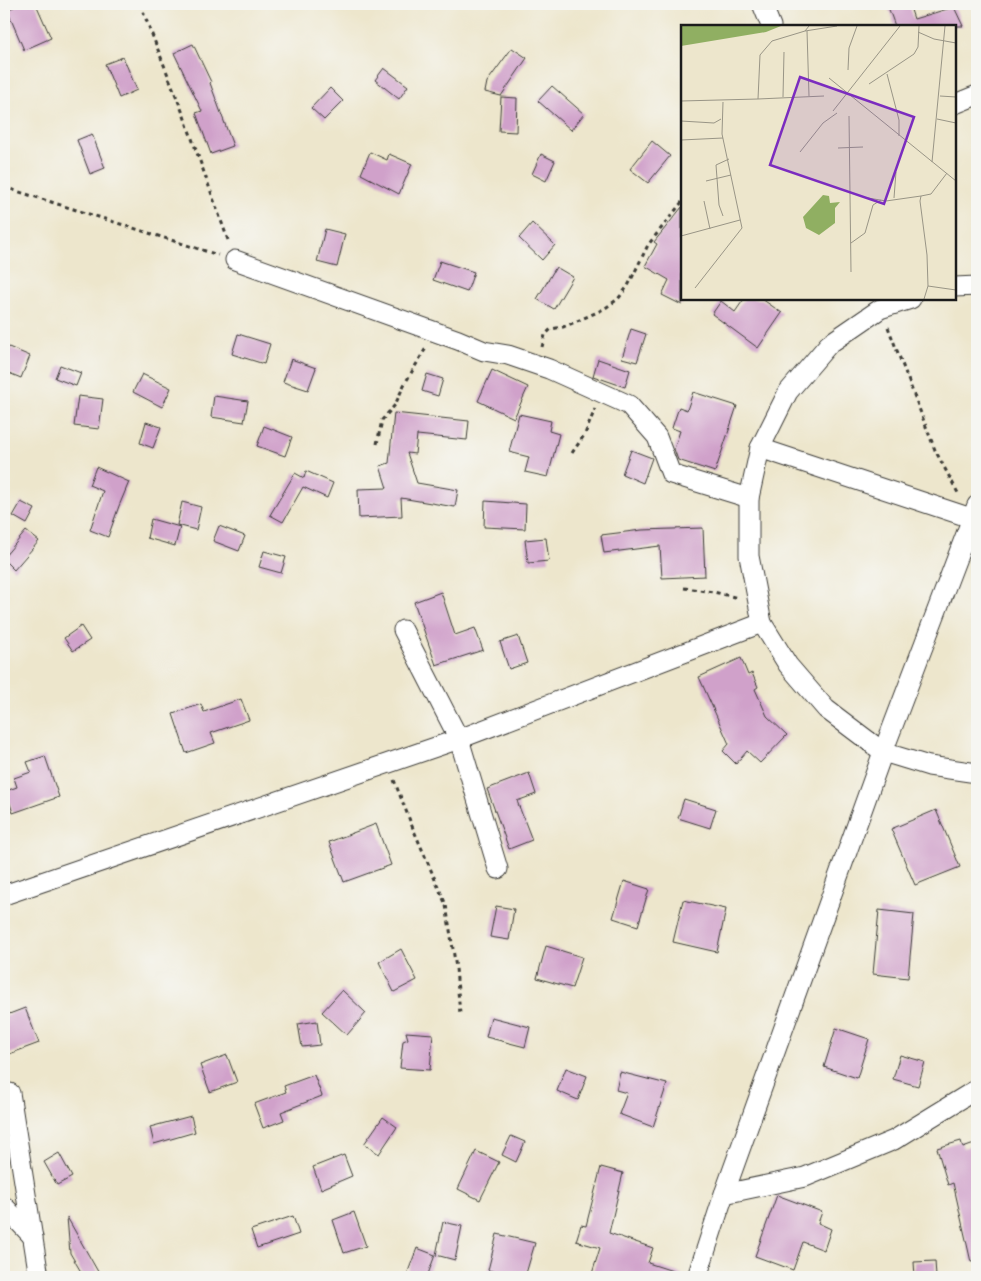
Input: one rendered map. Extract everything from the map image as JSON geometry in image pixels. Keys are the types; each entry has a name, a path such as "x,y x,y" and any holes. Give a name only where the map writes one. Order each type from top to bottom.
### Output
{"street":[{"path":"762,4 770,25"},
{"path":"956,104 977,96"},
{"path":"235,260 458,340 484,352 508,355 536,364 602,392 629,405 657,437 671,474 749,498"},
{"path":"956,287 977,286"},
{"path":"904,300 878,304 829,344 788,392 760,448 749,498 749,556 762,623 788,665 826,710 883,752 929,766 977,773"},
{"path":"697,1277 724,1194 883,752 975,514 760,448"},
{"path":"4,895 459,738 762,623"},
{"path":"402,630 459,738 498,869"},
{"path":"724,1194 804,1177 894,1140 977,1089"},
{"path":"10,1093 39,1277"},
{"path":"4,1206 33,1237"}],"path":[{"path":"136,4 142,8"},
{"path":"140,4 184,116 235,260"},
{"path":"4,187 235,260"},
{"path":"536,364 545,335 551,329 575,322 604,309 618,299 628,286 648,246 681,203"},
{"path":"878,304 935,450 975,514"},
{"path":"377,444 382,420 395,405 404,384 428,343"},
{"path":"572,453 585,434 602,392"},
{"path":"684,588 714,592 758,602"},
{"path":"388,763 412,826 446,905 456,968 460,1014"}],"building":[{"path":"20,4 36,4 51,38 24,50 7,10"},
{"path":"887,4 909,4 914,19 954,7 963,26 956,25 895,25"},
{"path":"193,44 211,82 233,146 211,154 196,113 202,111 174,53"},
{"path":"512,48 527,58 501,96 485,92 487,82"},
{"path":"123,57 137,90 119,98 105,64"},
{"path":"384,68 408,86 399,99 375,80"},
{"path":"552,86 584,114 571,130 538,101"},
{"path":"330,88 343,101 324,120 311,108"},
{"path":"501,97 517,98 516,132 499,131"},
{"path":"92,134 105,168 90,174 77,140"},
{"path":"652,141 670,156 648,183 630,169"},
{"path":"370,152 387,160 389,154 412,164 399,194 361,174"},
{"path":"541,154 555,161 546,181 532,174"},
{"path":"681,208 682,305 662,295 669,280 645,266 657,244 654,242"},
{"path":"532,223 555,245 542,260 519,238"},
{"path":"325,229 345,234 337,267 317,262"},
{"path":"440,261 474,272 467,292 433,280"},
{"path":"556,267 573,277 554,309 537,299"},
{"path":"743,300 763,300 782,313 758,348 712,314 721,301 735,312"},
{"path":"631,329 646,334 637,362 622,358"},
{"path":"238,334 270,344 264,364 232,354"},
{"path":"4,345 30,356 21,378 4,371"},
{"path":"291,359 316,368 308,390 283,382"},
{"path":"598,359 630,370 625,387 593,376"},
{"path":"60,365 81,373 76,386 55,378"},
{"path":"492,370 528,387 514,418 478,401"},
{"path":"142,374 171,388 162,407 133,392"},
{"path":"427,374 443,379 438,396 422,391"},
{"path":"693,392 737,406 715,472 678,460 674,449 680,431 672,428 679,407 687,410"},
{"path":"78,396 103,399 99,429 74,426"},
{"path":"214,396 248,401 244,422 211,417"},
{"path":"394,413 469,421 467,440 417,435 415,454 407,453 417,483 458,490 455,507 401,498 402,516 359,518 358,489 387,488 380,466 389,463"},
{"path":"519,414 551,421 549,431 559,434 548,477 525,472 529,457 509,452"},
{"path":"146,422 161,427 153,448 140,443"},
{"path":"264,426 292,437 285,456 257,446"},
{"path":"631,450 652,458 643,483 622,474"},
{"path":"96,467 129,482 108,537 90,530 103,491 89,485"},
{"path":"306,471 333,483 327,498 303,487 283,522 270,515 295,473 304,478"},
{"path":"485,501 526,504 525,529 484,527"},
{"path":"21,502 35,509 27,524 13,516"},
{"path":"182,502 201,507 196,530 177,525"},
{"path":"151,519 180,527 175,546 147,538"},
{"path":"219,526 245,536 239,551 213,541"},
{"path":"703,528 705,576 662,578 660,546 604,553 601,535 642,530"},
{"path":"26,531 39,541 14,570 4,560 4,557"},
{"path":"546,538 549,561 528,563 525,540"},
{"path":"264,551 286,557 281,573 259,567"},
{"path":"441,592 455,635 475,628 483,650 436,665 414,602"},
{"path":"81,626 90,640 73,651 64,638"},
{"path":"518,636 527,663 509,669 500,642"},
{"path":"741,658 748,675 752,673 758,687 755,689 767,716 787,735 760,763 747,751 736,764 723,751 729,744 699,677"},
{"path":"241,699 249,720 211,733 215,743 186,753 173,714 201,704 204,712"},
{"path":"45,756 59,797 13,813 6,791 17,787 14,778 31,772 27,762"},
{"path":"529,773 536,794 517,801 532,840 509,849 487,789"},
{"path":"684,799 716,809 710,828 678,818"},
{"path":"936,810 960,867 915,885 891,829"},
{"path":"376,824 391,865 344,882 329,842"},
{"path":"624,881 649,889 638,926 613,918"},
{"path":"683,900 726,909 717,952 673,942"},
{"path":"496,906 514,909 509,940 490,937"},
{"path":"879,910 914,914 908,978 873,974"},
{"path":"546,946 582,957 572,988 537,978"},
{"path":"401,949 417,980 394,992 379,962"},
{"path":"342,990 366,1013 347,1035 322,1012"},
{"path":"25,1008 39,1043 4,1056 4,1016"},
{"path":"491,1017 530,1027 525,1047 486,1037"},
{"path":"317,1021 320,1045 302,1047 298,1024"},
{"path":"836,1028 869,1039 857,1078 824,1067"},
{"path":"406,1032 433,1034 430,1070 400,1068 403,1041 408,1039"},
{"path":"227,1055 237,1082 210,1092 200,1065"},
{"path":"900,1055 925,1062 918,1086 893,1079"},
{"path":"566,1068 587,1076 578,1100 557,1091"},
{"path":"620,1072 667,1084 653,1127 619,1114 627,1093 616,1090"},
{"path":"314,1075 322,1096 281,1112 284,1120 263,1128 254,1104 286,1092 284,1086"},
{"path":"191,1116 195,1132 154,1144 150,1127"},
{"path":"383,1117 397,1127 379,1154 364,1144"},
{"path":"511,1136 525,1142 516,1162 502,1155"},
{"path":"961,1141 963,1148 977,1143 977,1261 971,1262 953,1183 948,1185 937,1148"},
{"path":"476,1151 499,1162 480,1200 458,1189"},
{"path":"59,1153 72,1177 57,1185 44,1162"},
{"path":"344,1155 352,1176 321,1189 313,1167"},
{"path":"601,1167 623,1173 609,1233 653,1248 648,1263 682,1274 682,1277 591,1277 600,1248 576,1241 581,1225 586,1226"},
{"path":"777,1195 822,1212 818,1223 831,1229 824,1250 803,1242 793,1270 755,1256"},
{"path":"354,1212 366,1246 344,1253 333,1220"},
{"path":"293,1216 299,1234 257,1248 251,1230"},
{"path":"67,1217 101,1277 84,1277 70,1253"},
{"path":"443,1222 462,1226 455,1260 436,1255"},
{"path":"497,1234 535,1243 525,1277 514,1277 488,1270"},
{"path":"417,1248 435,1255 427,1277 406,1277"},
{"path":"935,1261 936,1277 915,1277 914,1262"}]}
